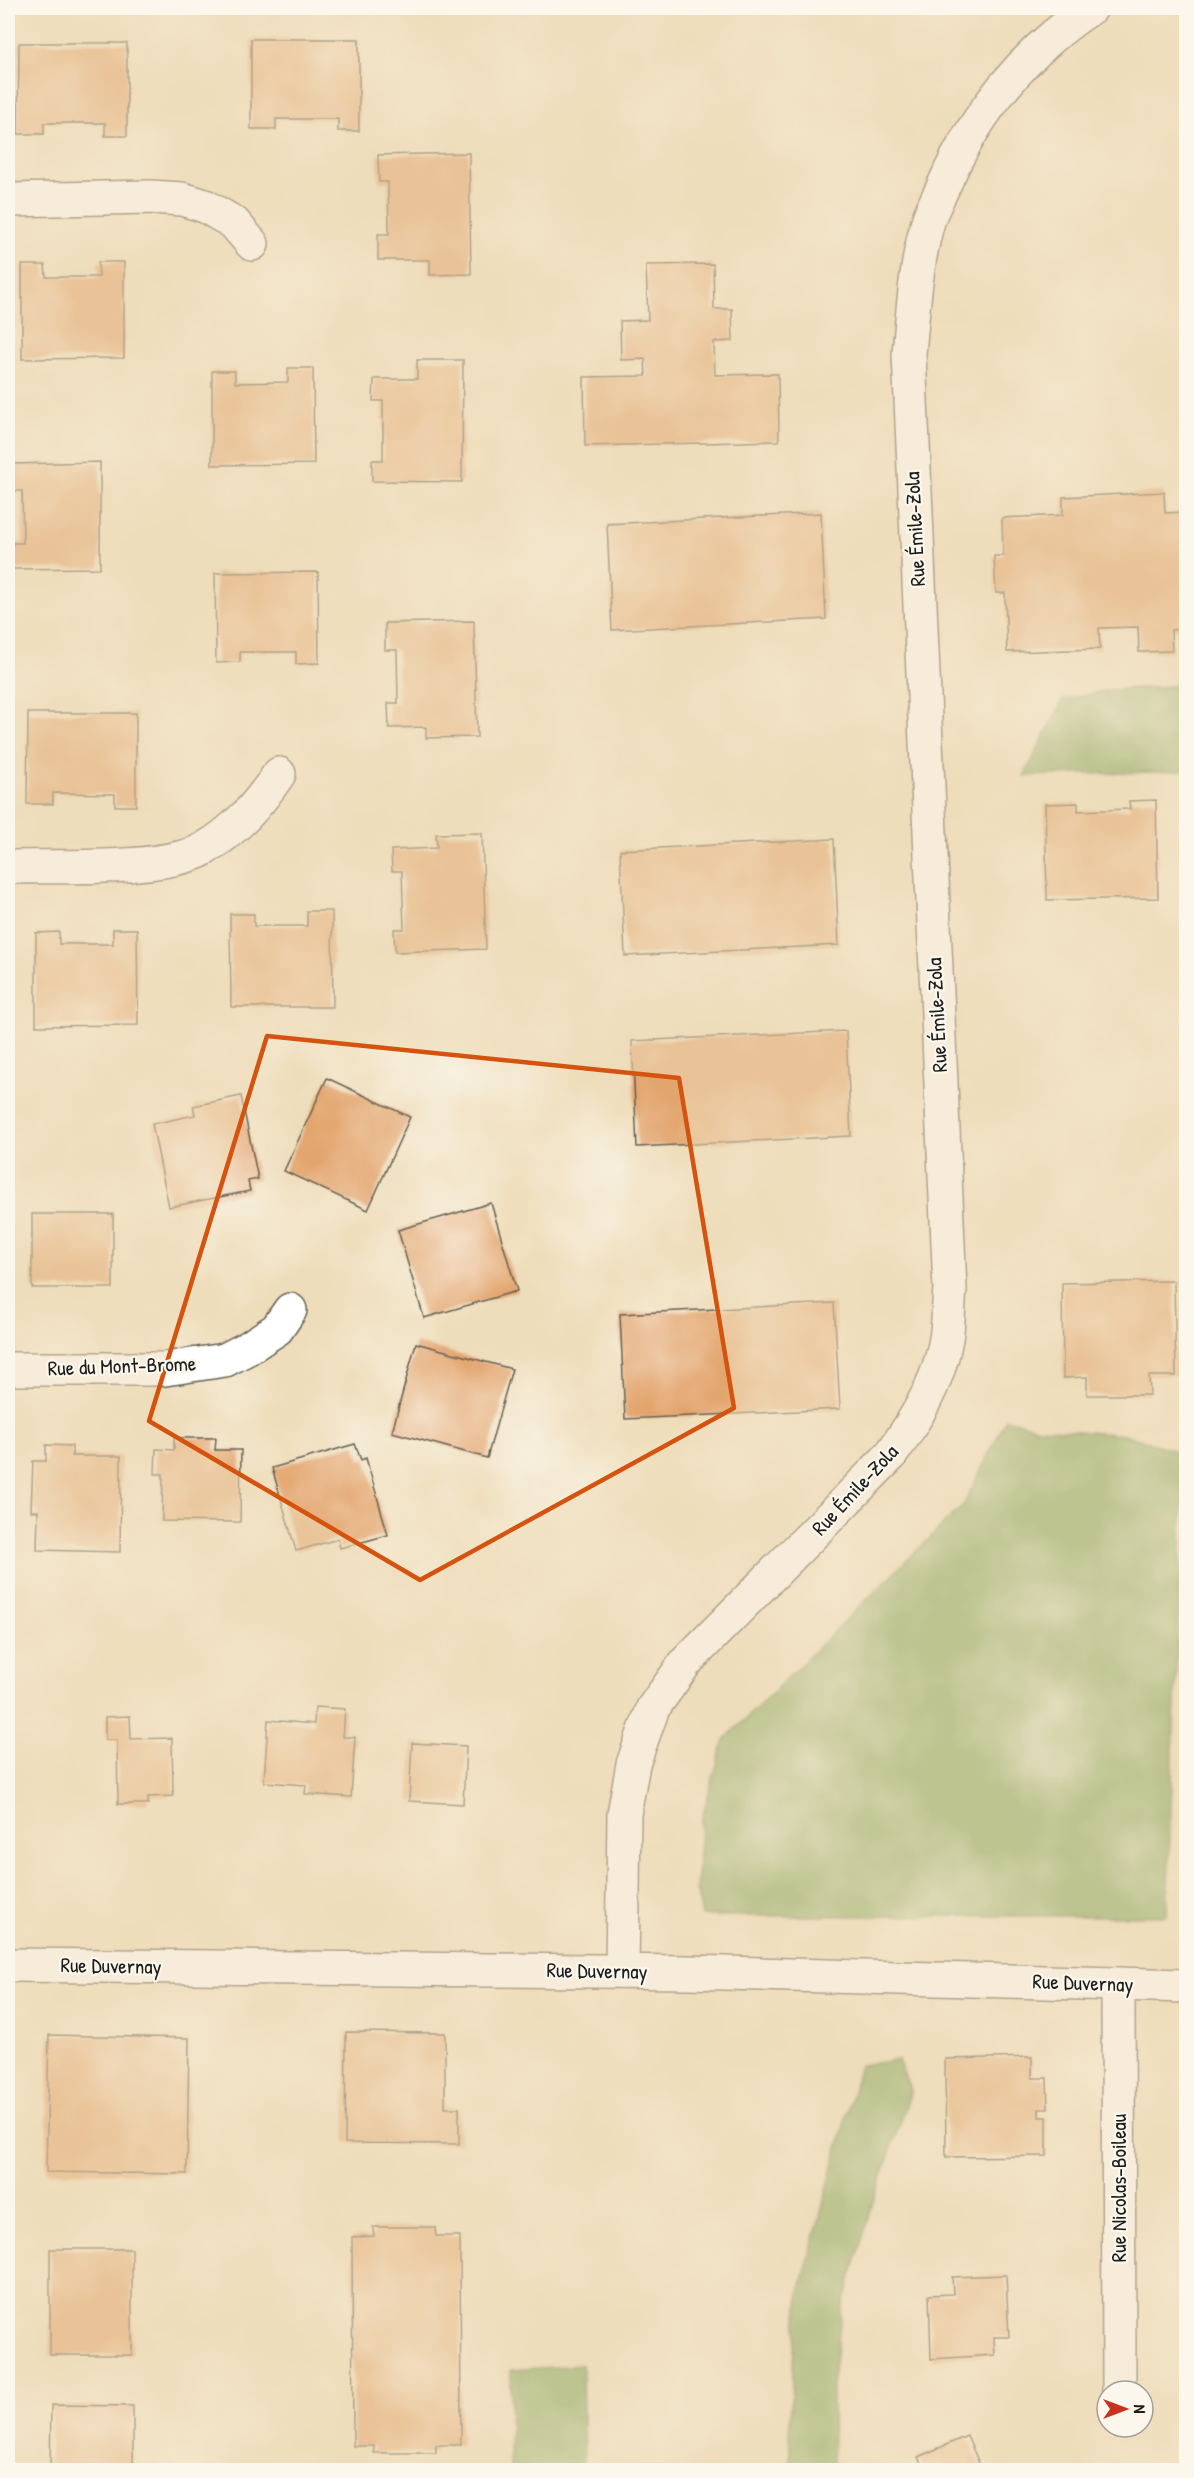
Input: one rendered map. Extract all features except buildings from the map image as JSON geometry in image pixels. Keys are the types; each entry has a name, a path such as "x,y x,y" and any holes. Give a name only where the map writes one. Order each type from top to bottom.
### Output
{"street":[{"name":"Rue Émile-Zola","path":"622,1971 624,1814 633,1764 653,1708 686,1662 890,1456 914,1422 933,1384 946,1344 950,1289 909,354 915,283 929,218 954,161 983,112 1028,59 1067,23 1091,8"},
{"path":"8,200 150,197 182,199 205,206 234,223 252,244"},
{"path":"8,867 133,864 171,860 202,850 233,829 260,803 279,774"},
{"name":"Rue du Mont-Brome","path":"8,1369 165,1369 225,1360 277,1329 290,1310"},
{"name":"Rue Duvernay","path":"8,1965 622,1971 1186,1986"},
{"name":"Rue Nicolas-Boileau","path":"1118,1984 1119,2379"}],"highlighted area":[{"path":"267,1036 679,1078 734,1408 420,1580 149,1421"}],"green space":[{"path":"1186,685 1186,771 1024,776 1063,700 1109,690"},
{"path":"1006,1419 1039,1428 1126,1435 1186,1454 1167,1916 702,1916 696,1888 702,1817 724,1740 964,1504"},
{"path":"898,2060 911,2091 874,2199 842,2308 832,2388 833,2470 791,2470 789,2436 799,2295 860,2065"},
{"path":"582,2365 584,2470 510,2470 511,2370"}]}
